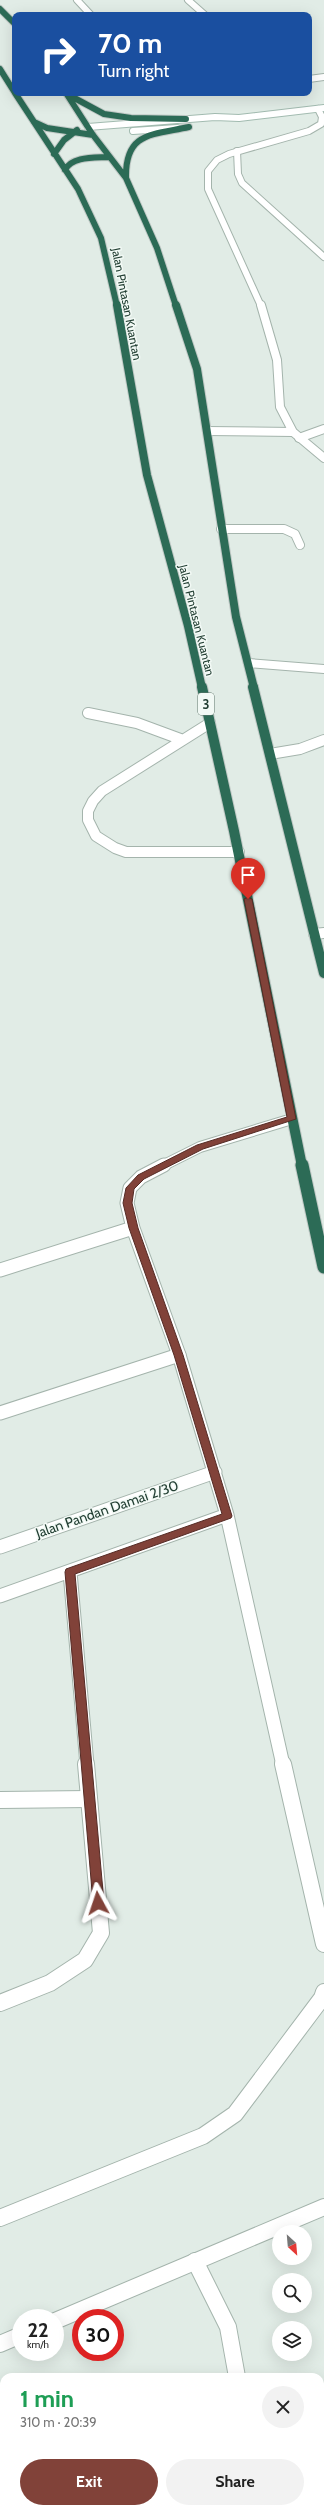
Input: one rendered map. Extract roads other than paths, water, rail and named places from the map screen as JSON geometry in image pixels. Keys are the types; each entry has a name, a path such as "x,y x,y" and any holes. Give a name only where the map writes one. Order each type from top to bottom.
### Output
{"highway":[{"path":"0,9 12,21"},
{"name":"Jalan Pintasan Kuantan","path":"0,69 12,88"},
{"name":"Jalan Pintasan Kuantan","path":"17,96 78,189 101,238 118,310 147,475 188,626 210,724 324,1267"},
{"path":"68,96 109,158 126,178 157,248 197,369 236,617 270,754 319,933 324,973"},
{"path":"71,96 104,114 116,116 186,118"},
{"path":"34,122 46,128 93,135"},
{"path":"54,154 59,145 73,131 88,127"},
{"path":"126,178 128,152 132,146 148,137 189,127"},
{"path":"65,170 68,164 77,160 109,158"}],"street":[{"path":"77,0 88,12"},
{"path":"188,0 202,12"},
{"path":"312,79 324,77"},
{"path":"88,127 186,118 239,118 321,109 321,124 314,129 299,136 237,151 214,162 209,168 206,177 208,189 265,314 277,360 280,408 296,435 324,458"},
{"path":"127,132 222,123 239,118"},
{"path":"93,135 105,134"},
{"path":"237,151 238,174 242,183 324,257"},
{"path":"207,431 296,435 324,429"},
{"path":"221,529 284,529 295,534 300,545"},
{"path":"248,663 324,669"},
{"path":"88,714 137,722 183,740"},
{"path":"210,724 102,791 92,799 88,810 88,826 96,838 109,848 126,852 238,852"},
{"path":"270,754 300,749 324,740"},
{"path":"292,1119 200,1147 141,1177 130,1188 127,1203 134,1228 179,1355 227,1516 324,1944"},
{"path":"0,1270 134,1228"},
{"path":"0,1413 179,1355"},
{"name":"Jalan Pandan Damai 2/30","path":"0,1547 215,1472"},
{"path":"0,1596 227,1516"},
{"path":"0,2003 50,1983 85,1960 101,1933 70,1572"},
{"path":"0,1800 89,1799"},
{"path":"0,2218 203,2136 235,2114 322,1998 324,1992"},
{"path":"64,2317 324,2207"},
{"path":"195,2261 228,2327 236,2373"},
{"path":"0,2344 12,2339"}]}
